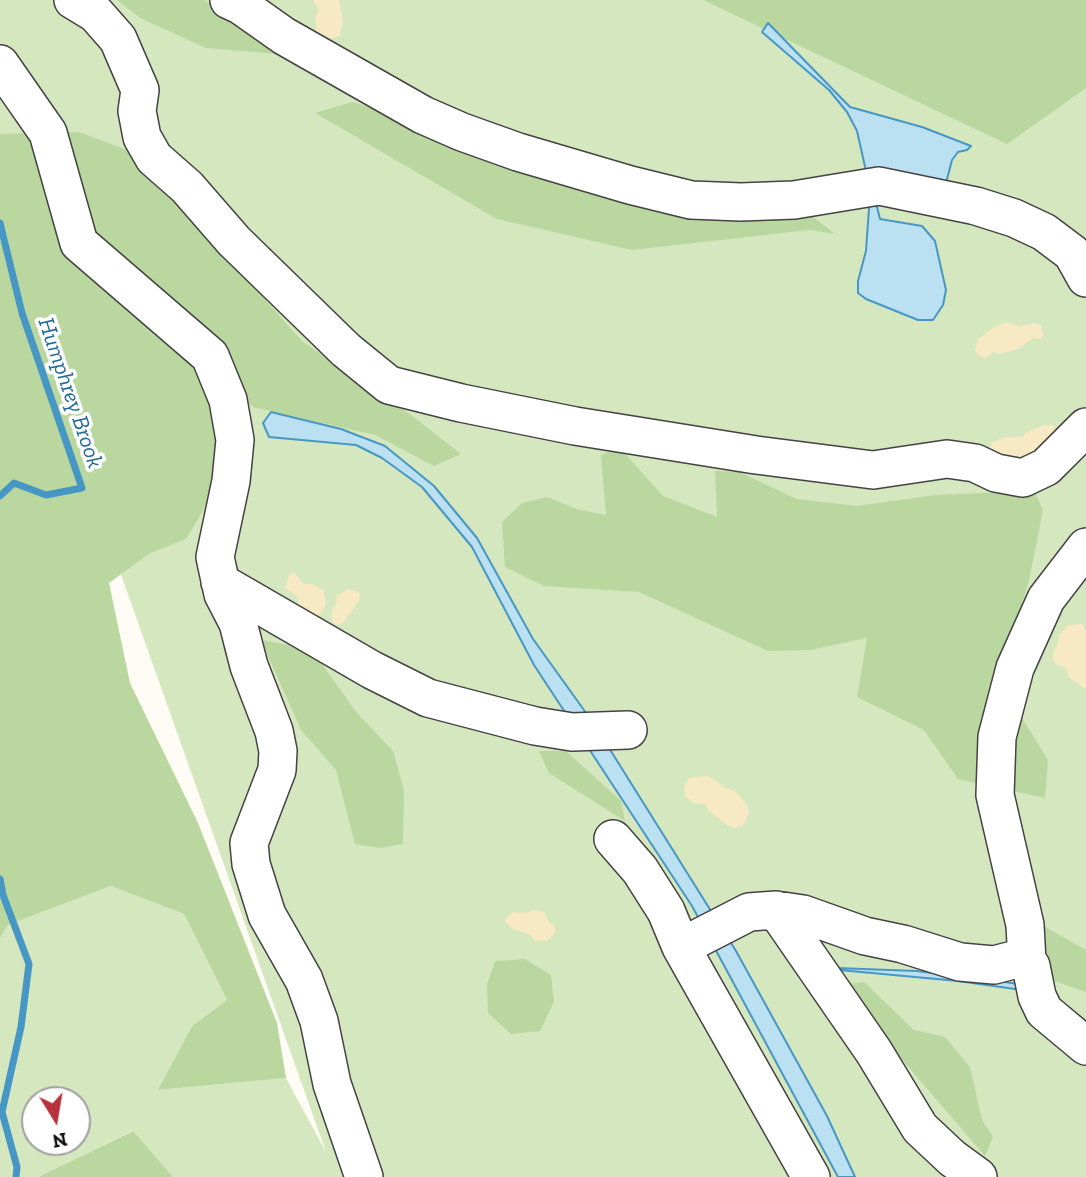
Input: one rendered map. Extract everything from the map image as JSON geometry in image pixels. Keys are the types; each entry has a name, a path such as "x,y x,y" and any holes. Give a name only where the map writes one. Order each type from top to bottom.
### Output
{"lane":[{"path":"73,0 96,14 118,39 140,90 137,111 142,136 154,158 187,187 234,240 346,350 389,385 575,426 756,455 873,470 947,459 975,463 996,473 1023,478 1046,467 1086,427"},
{"path":"229,0 284,36 423,115 518,152 630,186 691,200 793,201 879,186 976,206 1014,218 1044,232 1072,253 1086,278"},
{"path":"0,64 48,133 79,243 209,356 228,400 235,440 231,481 215,557 223,594 238,623 249,666 274,731 278,751 277,771 249,843 251,864 267,915 304,980 319,1021 332,1084 365,1177"},
{"path":"1027,962 1025,925 995,794 997,737 1015,668 1046,599 1086,547"},
{"path":"220,582 372,670 428,698 535,726 601,731"},
{"path":"612,839 640,870 666,911 703,935 811,1177"},
{"path":"776,910 874,1052 920,1128 952,1158 978,1177"},
{"path":"703,935 749,912 776,910 803,914 865,936 903,944 960,962 994,965 1021,958 1031,966 1037,996 1044,1011 1086,1046"}],"green space":[{"path":"0,0 1086,0 1086,1177 173,1177 132,1131 91,1151 91,1086 21,1086 21,1156 81,1156 38,1177 0,1177 0,938 8,925 111,886 184,914 227,1000 192,1026 159,1090 286,1078 326,1152 0,234"},
{"path":"117,0 204,0 266,31 289,55 206,48 140,18"},
{"path":"703,0 1086,0 1086,88 1007,144"},
{"path":"352,102 419,122 812,216 835,234 809,230 632,250 497,219 315,113"},
{"path":"79,132 132,152 302,341 411,415 461,454 434,466 375,435 253,407 228,381 223,437 205,507 186,539 150,553 109,583 130,683 198,823 277,1023 286,1078 158,1090 192,1026 227,1000 184,914 111,886 8,925 0,938 0,134"},
{"path":"619,447 663,496 717,517 715,471 739,472 797,499 857,506 935,495 1034,491 1043,510 1029,581 998,679 1048,760 1045,798 958,779 924,730 857,697 867,638 810,650 768,651 639,592 544,586 505,567 502,522 522,503 547,497 577,509 606,515 601,455"},
{"path":"261,640 311,649 357,713 393,751 404,790 403,844 380,848 355,844 336,770 301,730"},
{"path":"539,751 566,751 621,801 625,821 549,773"},
{"path":"1040,924 1086,950 1086,992 1037,975"},
{"path":"525,959 551,975 554,1002 540,1031 511,1034 488,1013 487,985 495,961"},
{"path":"864,982 914,1030 945,1037 970,1067 982,1120 993,1137 985,1156 838,985"},
{"path":"133,1131 173,1177 38,1177 81,1156 91,1156 91,1151"}],"sand":[{"path":"313,0 339,0 343,22 340,36 329,39 317,32 315,19 319,10"},
{"path":"1006,322 1021,326 1034,323 1041,325 1043,336 1040,339 1033,338 1018,349 1008,352 994,352 985,358 978,355 975,350 978,339"},
{"path":"1053,425 1056,432 1044,446 1037,448 1029,456 1023,456 1016,463 988,452 991,443 1005,437 1022,437 1027,432"},
{"path":"294,573 304,584 313,584 324,591 326,604 321,613 315,616 307,614 298,604 297,596 285,588 289,575"},
{"path":"348,589 360,594 359,601 343,623 336,625 332,621 331,612 337,602 336,596"},
{"path":"1082,624 1086,630 1086,690 1069,677 1066,668 1056,664 1053,658 1059,635 1068,625"},
{"path":"708,776 723,787 736,792 747,805 749,813 743,826 735,828 727,825 709,811 705,804 693,803 685,796 684,787 689,778"},
{"path":"534,910 544,912 549,922 555,926 555,933 548,940 535,941 530,935 511,928 505,922 513,912 525,913"}],"water":[{"path":"768,23 850,107 922,127 971,146 958,152 952,160 945,187 868,180 857,131 847,112 829,90 762,32"},
{"path":"870,194 874,195 880,219 922,226 935,241 946,290 943,305 933,320 918,320 866,299 858,293 858,281 866,251"},
{"path":"271,412 341,429 385,446 434,486 477,538 533,639 594,724 736,951 827,1116 855,1177 838,1177 692,906 534,665 472,547 422,487 382,458 356,445 269,437 263,423"},
{"path":"829,969 916,971 985,979 1018,984 1022,990"}],"waterway":[{"name":"Humphrey Brook","path":"0,223 22,313 82,488 46,495 14,483 0,496"},
{"name":"Humphrey Brook","path":"0,879 3,895 29,964 21,1027 2,1112 17,1167 16,1177"}]}
